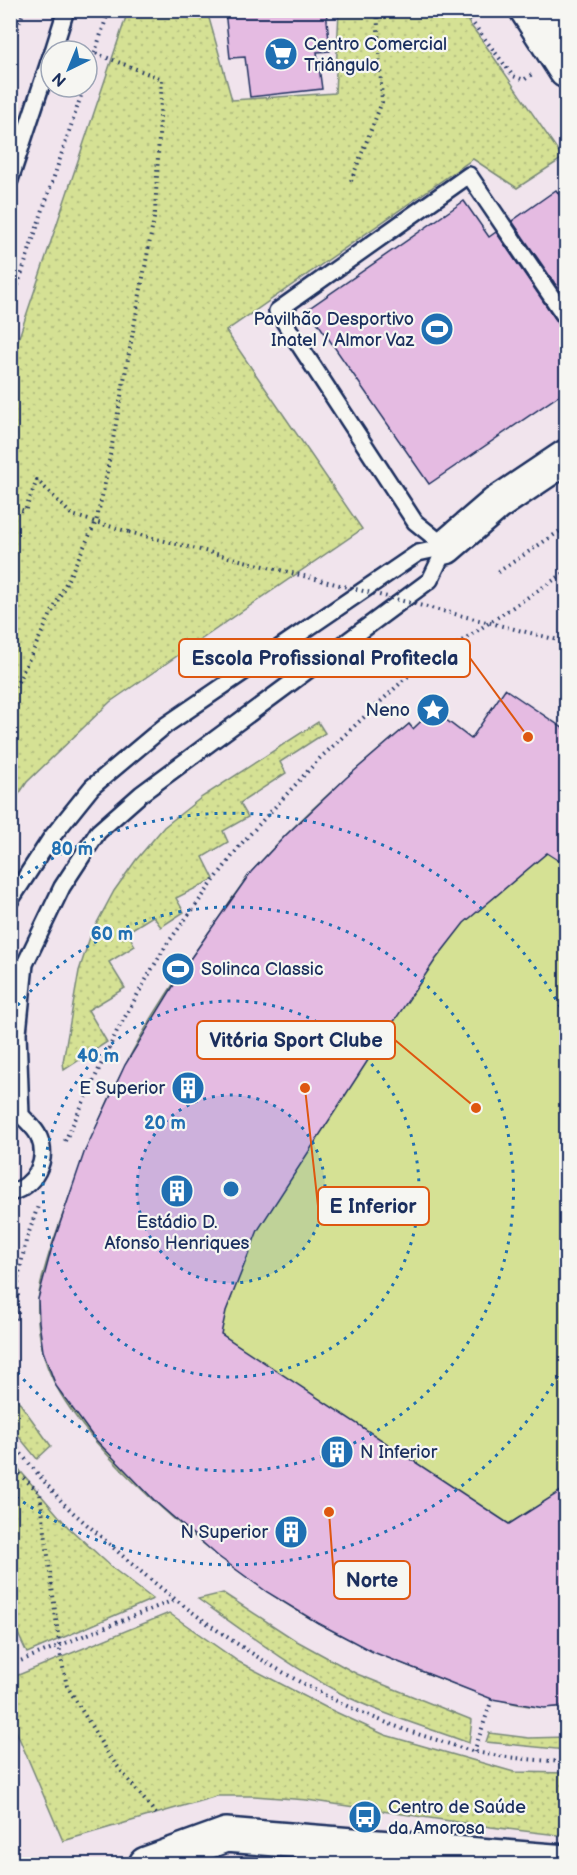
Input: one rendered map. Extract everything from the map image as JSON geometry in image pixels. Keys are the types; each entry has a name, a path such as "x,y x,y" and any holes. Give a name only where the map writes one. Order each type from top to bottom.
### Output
{"street":[{"path":"527,10 551,71"},
{"path":"563,10 567,15"},
{"path":"446,547 496,504 567,457"},
{"path":"146,1864 226,1835 371,1856 567,1862"}],"lane":[{"path":"57,39 66,10"},
{"path":"10,180 39,92"},
{"path":"446,547 415,522 277,311 469,176 567,318"},
{"path":"10,901 51,838 92,787 166,725 418,553 446,547"},
{"path":"10,1193 18,1191 32,1181 41,1166 43,1150 38,1134 21,1115 18,1033 25,964 62,887 98,832 141,794 430,580 446,547"}],"path":[{"path":"10,51 24,10"},
{"path":"99,41 109,10"},
{"path":"351,181 382,102 377,10"},
{"path":"463,10 513,76 524,80 551,71"},
{"path":"10,698 96,522 155,213 162,79 99,55"},
{"path":"10,308 80,99"},
{"path":"10,506 25,512 38,480 72,515 129,532 567,642"},
{"path":"498,572 567,527"},
{"path":"62,1148 117,1031 152,969 167,944 242,843 318,760 407,677 567,572"},
{"path":"10,1322 18,1316 18,1278 26,1241 40,1203"},
{"path":"10,1440 63,1502 175,1599 248,1649 323,1693 360,1712 414,1734 474,1752 567,1762"},
{"path":"10,1466 40,1493 59,1645 67,1686 110,1757 156,1814"},
{"path":"10,1665 175,1599"},
{"path":"474,1752 492,1699"}],"shaded area":[{"path":"252,1854 353,1864 256,1864"}],"green space":[{"path":"128,11 207,11 232,100 335,93 339,11 460,11 563,158 517,188 473,159 226,331 362,529 110,702 27,782 11,806 11,361"},
{"name":"Estádio D. Afonso Henriques","path":"433,710 471,739 566,731 566,1706 518,1704 474,1692 346,1638 255,1583 164,1510 131,1480 101,1447 74,1415 54,1382 39,1333 38,1302 41,1281 70,1195 108,1101 155,1013 237,892 272,849 309,812 409,724 413,729"},
{"path":"318,722 325,733 280,762 286,773 240,803 248,817 223,831 228,842 203,857 214,879 176,898 184,912 161,927 153,916 127,932 135,946 109,962 125,988 88,1010 107,1042 64,1070 63,1062 79,971 91,934 114,891 136,860 164,827 202,797"},
{"path":"11,1391 51,1446 37,1459 11,1427"},
{"path":"11,1460 68,1527 115,1570 153,1599 27,1653 11,1619"},
{"path":"223,1593 295,1640 357,1674 472,1720 469,1743 387,1714 355,1701 321,1683 198,1599"},
{"path":"169,1613 239,1662 385,1735 514,1772 566,1773 566,1836 307,1800 217,1796 63,1841 11,1719 11,1678"},
{"path":"489,1733 529,1738 566,1737 566,1750 486,1742"}],"building":[{"name":"Centro Comercial Triângulo","path":"225,10 326,10 330,51 317,52 322,89 250,97 245,57 230,58"},
{"path":"556,190 567,206 567,301 512,221"},
{"name":"Pavilhão Desportivo Inatel / Almor Vaz","path":"464,201 489,237 496,232 558,323 567,328 567,390 429,484 308,309"},
{"name":"Estádio D. Afonso Henriques","path":"505,689 567,731 567,866 547,853 464,923 436,959 258,1230 226,1311 221,1334 509,1524 567,1487 567,1706 544,1708 492,1699 373,1652 318,1623 267,1592 219,1557 157,1503 94,1438 56,1386 43,1351 38,1299 52,1247 84,1153 125,1065 188,962 251,872 346,778 409,724 413,729 433,710 471,739"}],"place":[{"name":"Centro Comercial Triângulo","path":"281,54"},
{"name":"Pavilhão Desportivo Inatel / Almor Vaz","path":"437,329"},
{"name":"Neno","path":"433,710"},
{"name":"Escola Profissional Profitecla","path":"528,737"},
{"name":"Solinca Classic","path":"178,969"},
{"name":"E Superior","path":"188,1088"},
{"name":"E Inferior","path":"305,1088"},
{"name":"Vitória Sport Clube","path":"476,1108"},
{"name":"Estádio D. Afonso Henriques","path":"177,1191"},
{"name":"N Inferior","path":"337,1452"},
{"name":"Norte","path":"329,1512"},
{"name":"N Superior","path":"291,1532"},
{"name":"Centro de Saúde da Amorosa","path":"365,1817"}]}
